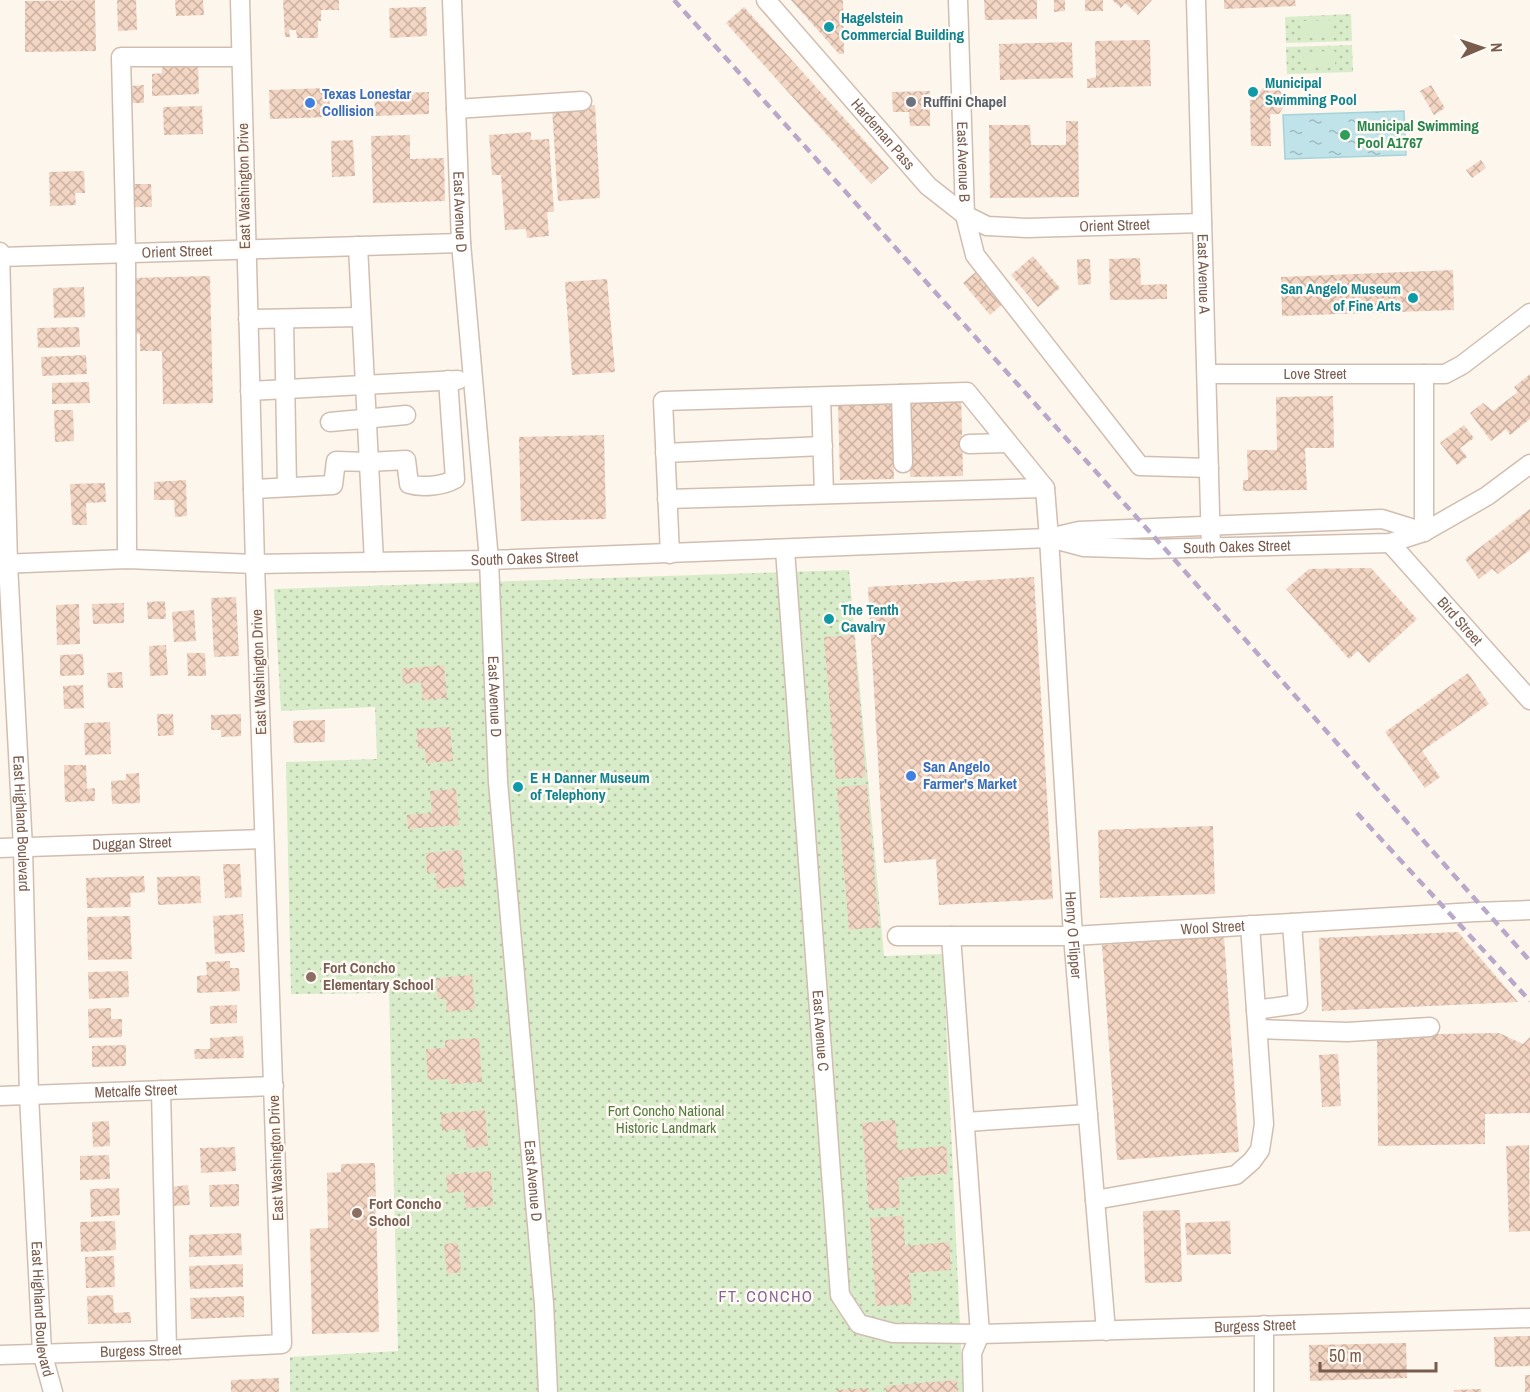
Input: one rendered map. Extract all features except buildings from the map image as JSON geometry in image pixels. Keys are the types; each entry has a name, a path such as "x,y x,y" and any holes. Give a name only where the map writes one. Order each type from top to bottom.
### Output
{"street":[{"name":"East Washington Drive","path":"240,0 245,249 282,1344"},
{"name":"East Avenue D","path":"452,0 461,243 489,560 498,782 544,1304 548,1392"},
{"name":"Hardeman Pass","path":"766,0 928,186 965,215 987,226 1027,228"},
{"name":"East Avenue B","path":"958,0 965,215 975,255 1140,466 1209,468"},
{"name":"East Avenue A","path":"1196,0 1211,548"},
{"path":"127,559 126,253 120,57 241,57"},
{"path":"456,109 582,100"},
{"name":"Orient Street","path":"1027,228 1202,224"},
{"name":"Orient Street","path":"0,257 461,243"},
{"path":"358,246 374,562"},
{"name":"East Highland Boulevard","path":"0,252 4,564 22,848 29,1095 42,1352 53,1392"},
{"name":"Love Street","path":"1207,374 1445,374 1462,365 1530,313"},
{"path":"248,319 362,317"},
{"path":"284,318 287,487"},
{"path":"1424,374 1424,532"},
{"path":"250,391 473,379"},
{"path":"448,380 455,478"},
{"path":"670,554 663,401 967,392 1045,488"},
{"path":"901,394 903,463"},
{"path":"821,397 824,494"},
{"path":"330,422 406,415"},
{"path":"969,444 1008,443"},
{"path":"665,453 823,446"},
{"path":"253,489 333,484 336,461 406,460 409,484 416,486 441,484 455,478 482,477"},
{"name":"South Oakes Street","path":"1049,538 1084,547 1211,548 1390,543 1424,532 1487,496 1530,464"},
{"path":"668,499 1045,488"},
{"name":"Henry O Flipper","path":"1045,488 1073,936 1106,1331"},
{"name":"South Oakes Street","path":"4,564 127,559 255,564 489,560 1049,538 1079,531 1382,519 1424,532"},
{"name":"Bird Street","path":"1390,543 1530,700"},
{"name":"East Avenue C","path":"785,550 840,1295 859,1324 893,1333 980,1334"},
{"name":"Duggan Street","path":"0,848 264,839"},
{"name":"Wool Street","path":"897,936 1073,936 1530,910"},
{"path":"1256,1010 1298,1004 1292,923"},
{"path":"1095,1200 1236,1175 1252,1161 1260,1150 1264,1124 1250,925"},
{"path":"951,936 980,1334 972,1353 973,1392"},
{"path":"1258,1029 1347,1032 1430,1027"},
{"name":"Metcalfe Street","path":"0,1096 274,1086"},
{"path":"162,1090 167,1350"},
{"path":"966,1122 1088,1114"},
{"name":"Burgess Street","path":"980,1334 1530,1318"},
{"path":"1264,1325 1264,1392"},
{"name":"Burgess Street","path":"0,1355 282,1344"}],"green space":[{"path":"1351,14 1352,41 1286,43 1285,17"},
{"path":"1333,20 1334,35 1303,36 1303,21"},
{"path":"1352,45 1353,72 1287,74 1286,47"},
{"path":"1335,51 1335,66 1304,68 1304,52"},
{"name":"Fort Concho National Historic Landmark","path":"849,570 884,956 943,954 963,1392 290,1392 290,1357 398,1351 389,993 291,994 286,762 377,759 375,707 281,711 274,589"}],"water":[{"name":"Municipal Swimming Pool A1767","path":"1404,111 1406,155 1285,159 1283,115"}],"railway":[{"path":"674,0 1530,961"},
{"path":"1357,813 1530,1001"}],"place":[{"name":"Hagelstein Commercial Building","path":"829,27"},
{"name":"Municipal Swimming Pool","path":"1253,92"},
{"name":"Ruffini Chapel","path":"911,102"},
{"name":"Texas Lonestar Collision","path":"310,103"},
{"name":"Municipal Swimming Pool A1767","path":"1345,135"},
{"name":"San Angelo Museum of Fine Arts","path":"1413,298"},
{"name":"The Tenth Cavalry","path":"829,619"},
{"name":"San Angelo Farmer's Market","path":"911,776"},
{"name":"E H Danner Museum of Telephony","path":"518,787"},
{"name":"Fort Concho Elementary School","path":"311,977"},
{"name":"Fort Concho School","path":"357,1213"}],"district":[{"name":"FT. CONCHO","path":"766,1296"}]}
